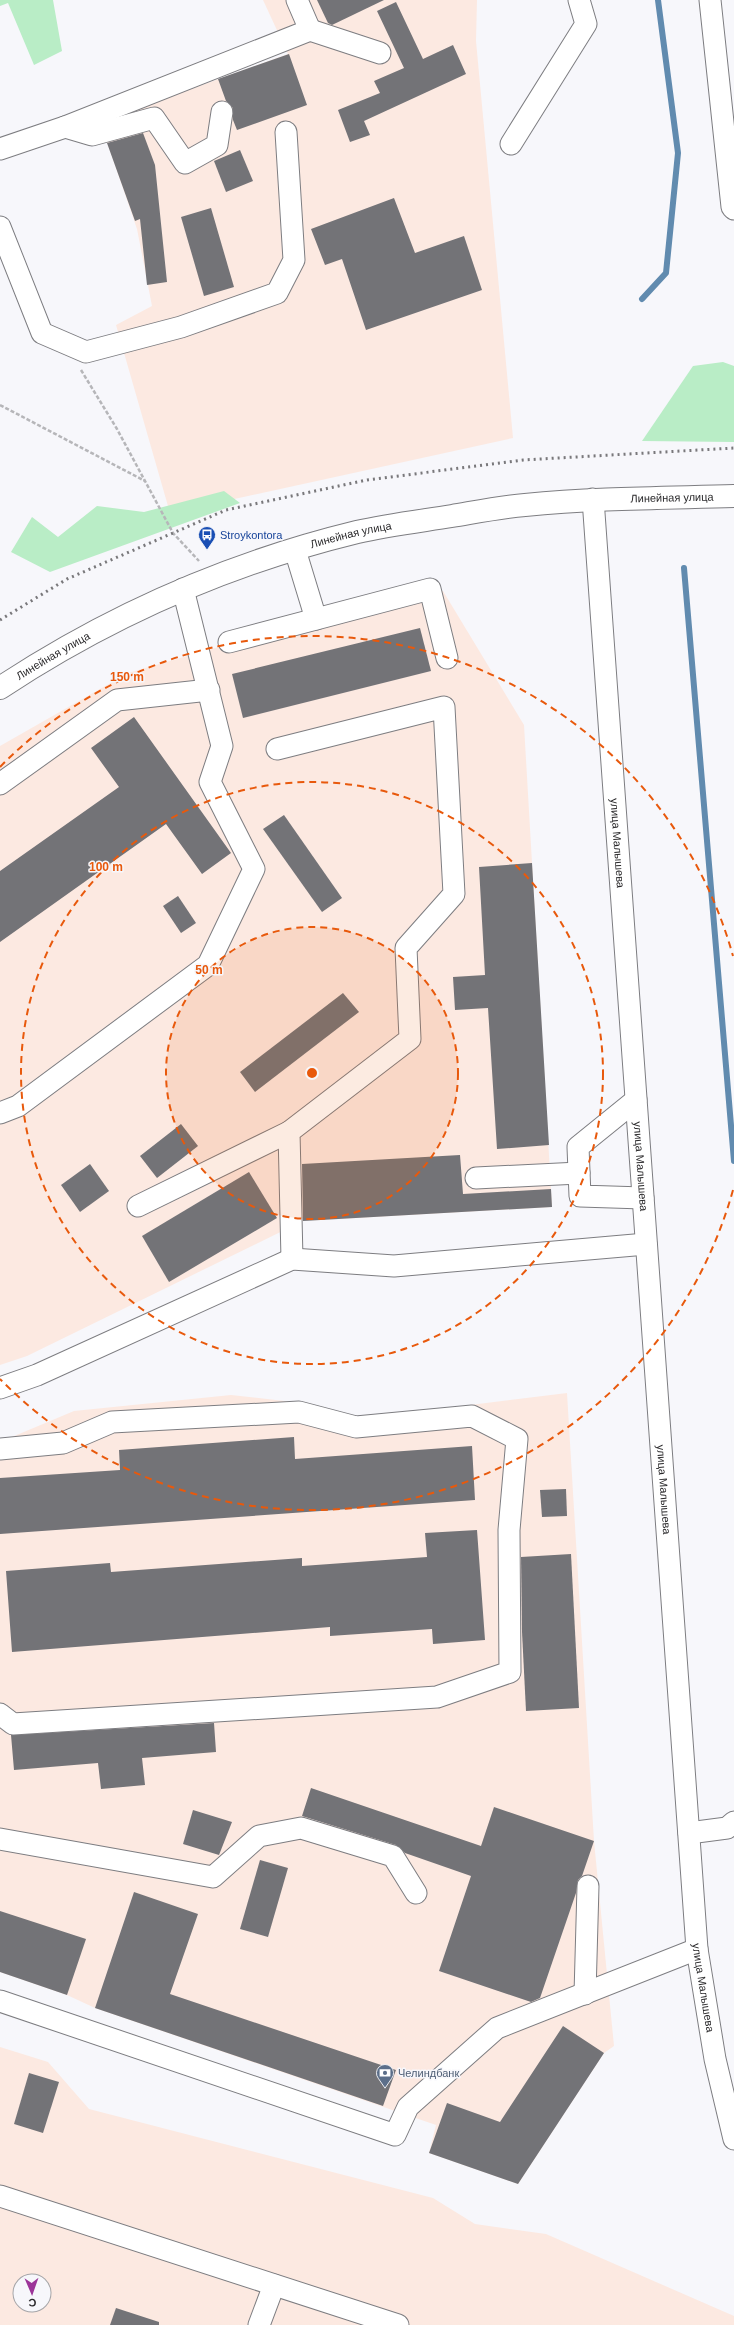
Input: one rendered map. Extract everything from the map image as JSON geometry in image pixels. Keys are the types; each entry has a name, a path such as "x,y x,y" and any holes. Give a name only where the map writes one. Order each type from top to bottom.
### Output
{"main road":[{"name":"Линейная улица","path":"0,688 27,670 118,620 183,589 295,550 358,532 423,520 523,505 593,499 734,496"}],"street":[{"path":"297,0 310,30"},
{"path":"512,144 586,24 579,0"},
{"path":"710,0 732,207 734,209"},
{"path":"0,149 65,127 310,30 380,53"},
{"path":"65,127 92,135 154,118 185,164 217,145 222,112"},
{"path":"0,227 42,333 86,352 181,327 277,293 294,260 286,132"},
{"name":"улица Малышева","path":"593,499 697,1949 715,2059 734,2139"},
{"path":"295,550 316,619"},
{"path":"0,1113 18,1106 208,965 254,870 210,782 222,746 183,589"},
{"path":"229,642 430,589 447,658"},
{"path":"0,784 117,700 209,690"},
{"path":"138,1206 289,1132 410,1039 406,948 454,894 444,707 277,749"},
{"path":"636,1100 578,1147 580,1196 643,1198"},
{"path":"289,1132 292,1259"},
{"path":"476,1178 579,1173"},
{"path":"0,1388 37,1375 292,1259 394,1266 646,1244"},
{"path":"0,1449 63,1443 112,1422 299,1412 356,1427 472,1416 517,1439 509,1530 510,1672 437,1697 13,1724 0,1714"},
{"path":"689,1833 727,1828 734,1822"},
{"path":"0,1839 213,1877 259,1836 301,1828 393,1856 416,1893"},
{"path":"585,1994 588,1886"},
{"path":"0,2001 395,2135 408,2107 497,2028 697,1949"},
{"path":"0,2196 398,2325"},
{"path":"259,2325 274,2285"}],"path":[{"path":"81,369 146,481 173,533 214,577"},
{"path":"0,405 146,481"}],"shaded area":[{"path":"263,0 477,0 476,41 513,438 170,513 116,325 152,306 137,229 100,122 288,54"},
{"path":"443,591 524,725 552,1207 303,1221 27,1356 0,1365 0,746 128,673 222,646"},
{"path":"567,1393 594,1841 614,2046 604,2053 518,2184 429,2153 436,2125 95,2008 67,1995 0,1972 0,1442 74,1411 231,1395 302,1403 358,1419"},
{"path":"0,2047 48,2062 89,2109 433,2198 475,2224 546,2234 734,2316 734,2325 0,2325"}],"green space":[{"path":"0,0 53,0 62,51 34,65 8,3 0,6"},
{"path":"723,362 734,366 734,442 642,441 693,366"},
{"path":"224,491 240,503 50,572 11,552 32,517 58,537 97,506 144,512"}],"building":[{"path":"317,0 384,0 332,25 328,23"},
{"path":"396,2 423,59 453,45 466,74 364,121 370,135 350,142 338,110 380,93 374,81 404,68 377,11"},
{"path":"289,54 307,105 237,130 233,120 233,108 226,101 218,79"},
{"path":"143,133 155,165 167,282 147,285 140,219 135,221 107,143"},
{"path":"240,150 253,181 226,192 214,161"},
{"path":"394,198 415,253 464,236 482,290 366,330 342,259 325,265 311,229"},
{"path":"211,208 234,287 204,296 181,217"},
{"path":"420,628 431,671 243,718 232,674"},
{"path":"134,717 231,853 202,874 166,824 0,942 0,871 119,787 91,748"},
{"path":"284,815 342,898 322,912 263,829"},
{"path":"532,863 549,1145 497,1149 488,1008 455,1010 453,977 485,975 479,867"},
{"path":"178,896 196,923 181,933 163,906"},
{"path":"343,993 359,1012 255,1092 240,1072"},
{"path":"181,1124 198,1146 157,1178 140,1156"},
{"path":"460,1155 463,1194 551,1189 552,1207 303,1221 302,1164"},
{"path":"90,1164 109,1191 80,1212 61,1185"},
{"path":"249,1172 277,1218 169,1282 142,1236"},
{"path":"294,1437 295,1459 472,1446 475,1500 0,1534 0,1478 120,1470 119,1450"},
{"path":"566,1489 567,1516 542,1517 540,1490"},
{"path":"477,1530 485,1640 433,1644 432,1629 330,1636 330,1627 12,1652 6,1571 110,1563 111,1572 302,1558 302,1566 427,1557 425,1533"},
{"path":"571,1554 579,1708 526,1711 522,1632 521,1557"},
{"path":"214,1723 216,1752 142,1758 145,1785 101,1789 98,1763 14,1770 11,1735"},
{"path":"311,1788 481,1846 494,1807 594,1841 582,1876 578,1880 576,1893 540,1998 531,2002 439,1971 471,1876 405,1853 396,1845 302,1816"},
{"path":"193,1810 232,1822 219,1855 183,1844"},
{"path":"260,1860 288,1868 268,1937 240,1929"},
{"path":"134,1892 198,1914 170,1994 396,2070 383,2106 95,2008"},
{"path":"0,1911 86,1939 67,1995 0,1972"},
{"path":"563,2026 604,2053 518,2184 429,2153 447,2103 500,2122"},
{"path":"29,2073 59,2082 43,2133 14,2124"},
{"path":"116,2308 159,2322 159,2325 110,2325"}],"waterway":[{"path":"642,299 666,273 678,153 658,0"},
{"path":"684,568 734,1161"}],"railway":[{"path":"0,620 67,579 226,510 367,480 523,460 734,448"}],"place":[{"name":"Stroykontora","path":"207,550"},
{"name":"Челиндбанк","path":"385,2088"}]}
